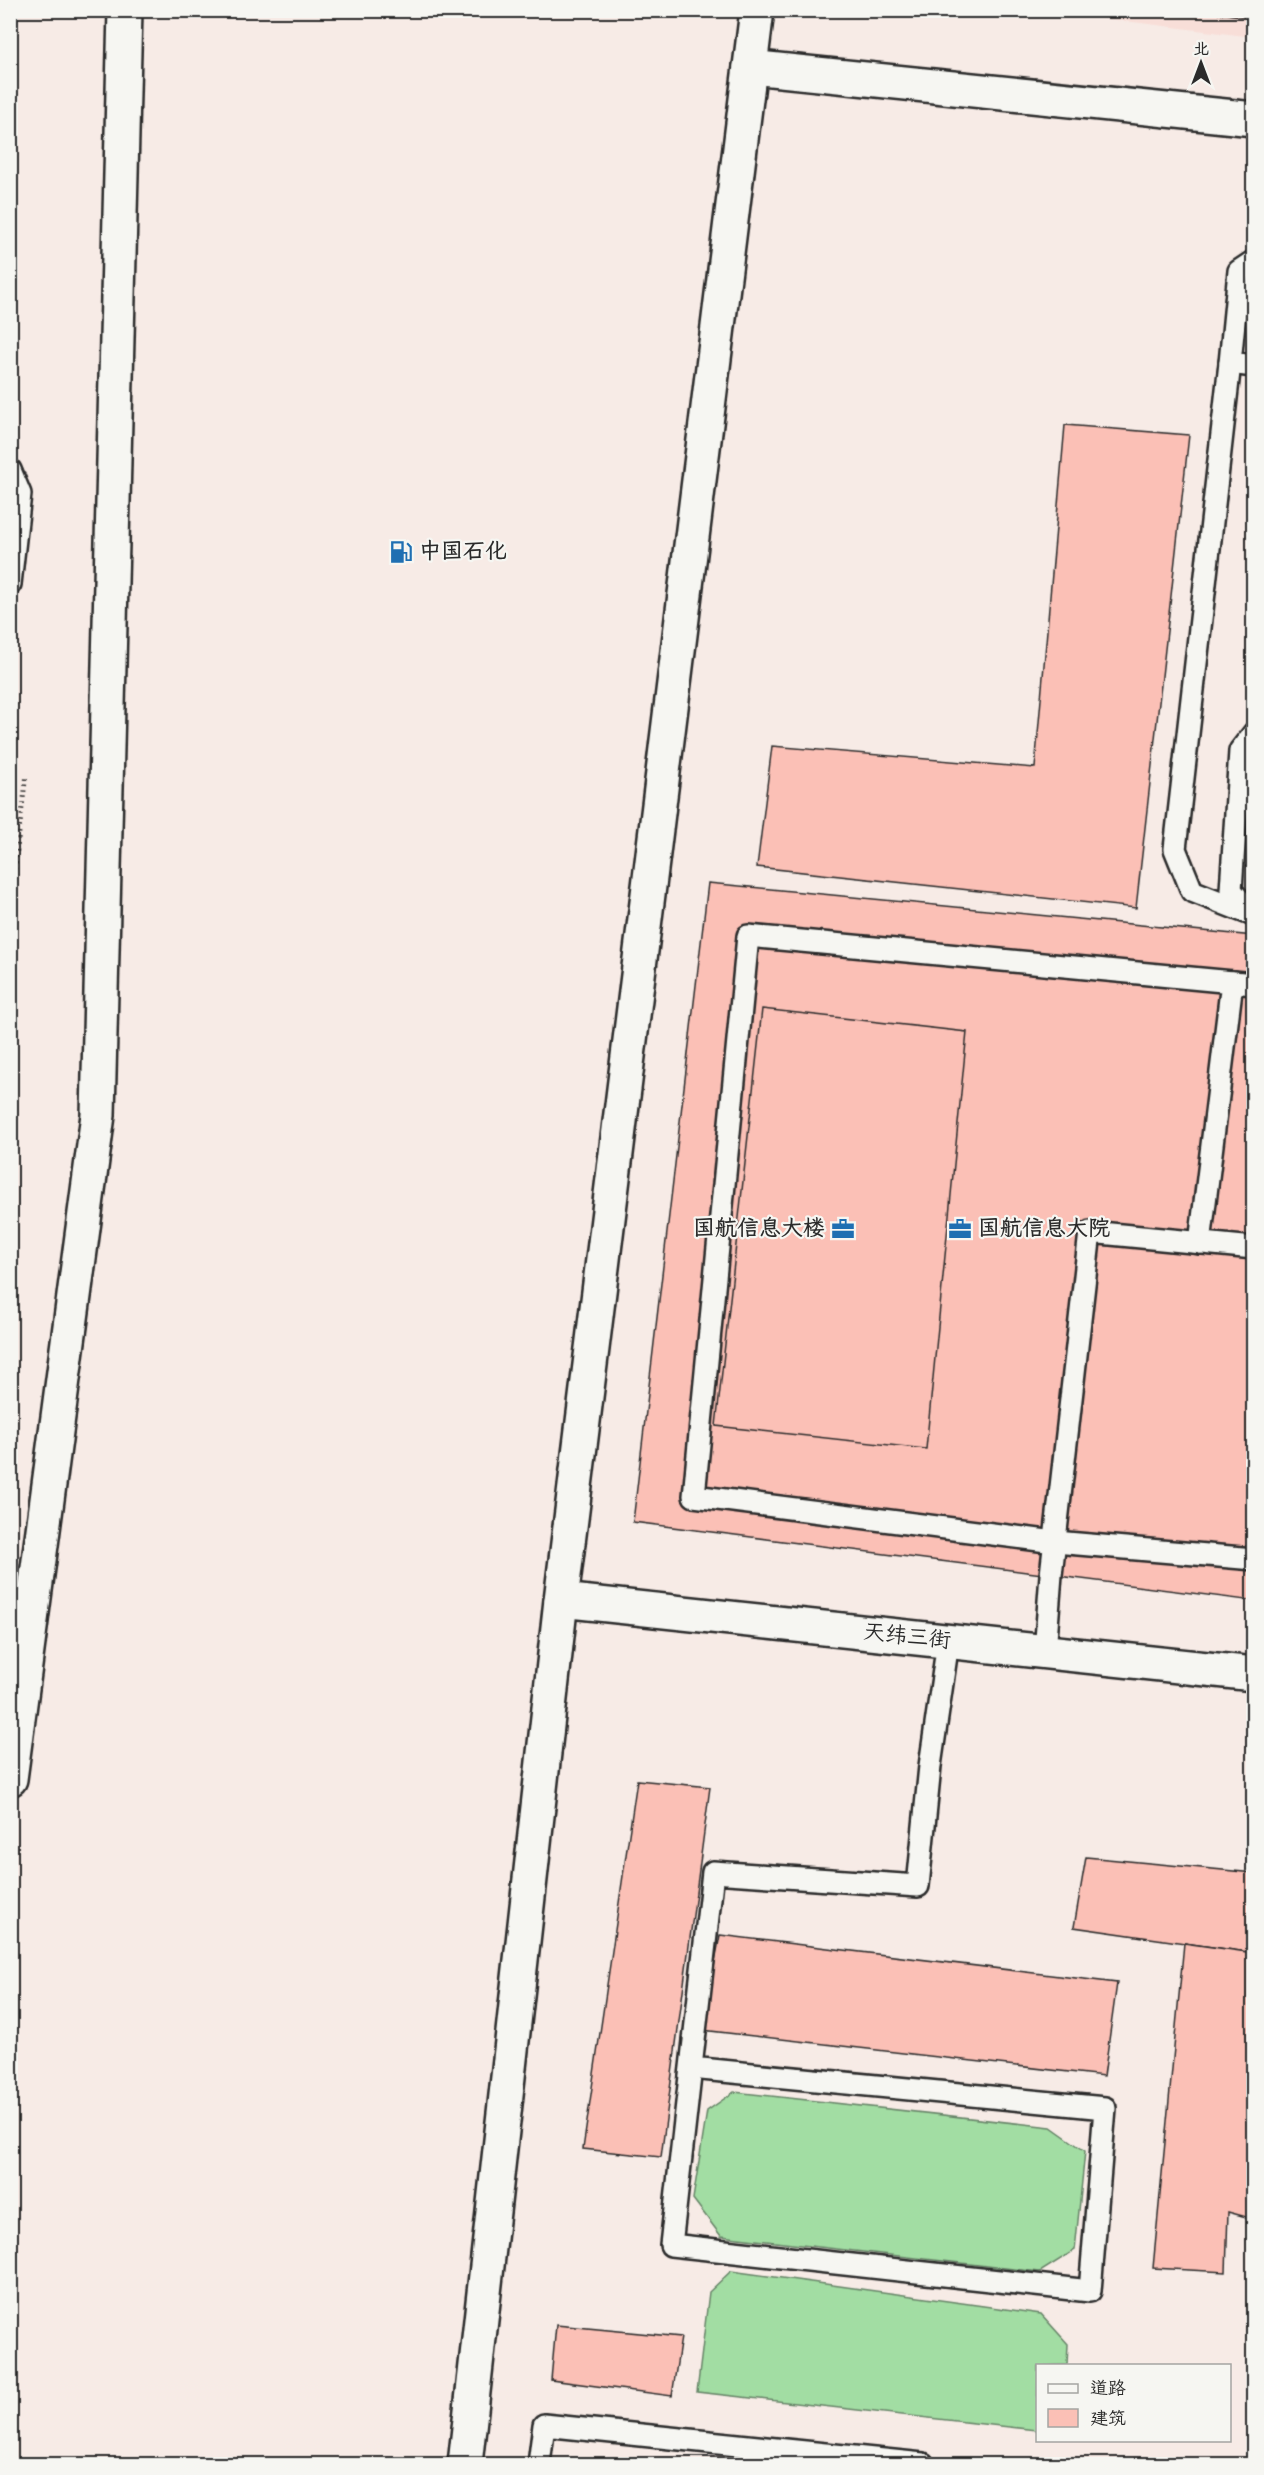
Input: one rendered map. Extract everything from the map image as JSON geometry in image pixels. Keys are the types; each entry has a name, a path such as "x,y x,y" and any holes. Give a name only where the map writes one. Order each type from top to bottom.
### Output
{"main road":[{"path":"10,1779 98,1115 125,10"},
{"path":"465,2464 561,1600 757,10"},
{"path":"750,67 1254,118"},
{"name":"天纬三街","path":"561,1600 1254,1674"}],"lane":[{"path":"1253,915 1192,891 1175,849 1239,271 1254,261"},
{"path":"1230,363 1254,366"},
{"path":"10,470 20,494 10,584"},
{"path":"1253,915 1231,890 1240,751 1254,733"},
{"path":"1254,984 748,936 694,1496 1055,1542 1254,1559"},
{"path":"1200,1243 1232,982"},
{"path":"1046,1652 1055,1542 1090,1232 1254,1248"},
{"path":"691,2068 1105,2108 1090,2291 670,2245 713,1872 918,1886 930,1766 948,1642"},
{"path":"539,2464 544,2425 923,2464"}],"path":[{"path":"10,911 26,778"}],"shaded area":[{"path":"1044,11 1253,11 1253,37"}],"green space":[{"path":"734,2092 1051,2127 1085,2151 1075,2250 1040,2272 721,2236 693,2199 707,2111"},
{"path":"731,2271 1041,2314 1068,2344 1067,2364 1036,2364 1036,2430 697,2392 709,2292"}],"building":[{"path":"1197,10 1254,10 1254,18"},
{"path":"1065,425 1189,435 1136,908 757,867 772,746 1035,768"},
{"name":"国航信息大院","path":"708,883 1254,936 1254,1601 633,1522"},
{"name":"国航信息大楼","path":"762,1009 967,1032 926,1449 716,1426"},
{"path":"637,1780 710,1787 661,2157 583,2149"},
{"path":"1086,1857 1254,1873 1254,1953 1074,1927"},
{"path":"720,1935 1117,1983 1104,2076 702,2030"},
{"path":"1184,1943 1254,1953 1254,2198 1250,2218 1228,2212 1226,2272 1153,2268"},
{"path":"556,2325 681,2337 672,2396 551,2380"}],"place":[{"name":"中国石化","path":"401,552"},
{"name":"国航信息大楼","path":"843,1229"},
{"name":"国航信息大院","path":"960,1229"}]}
